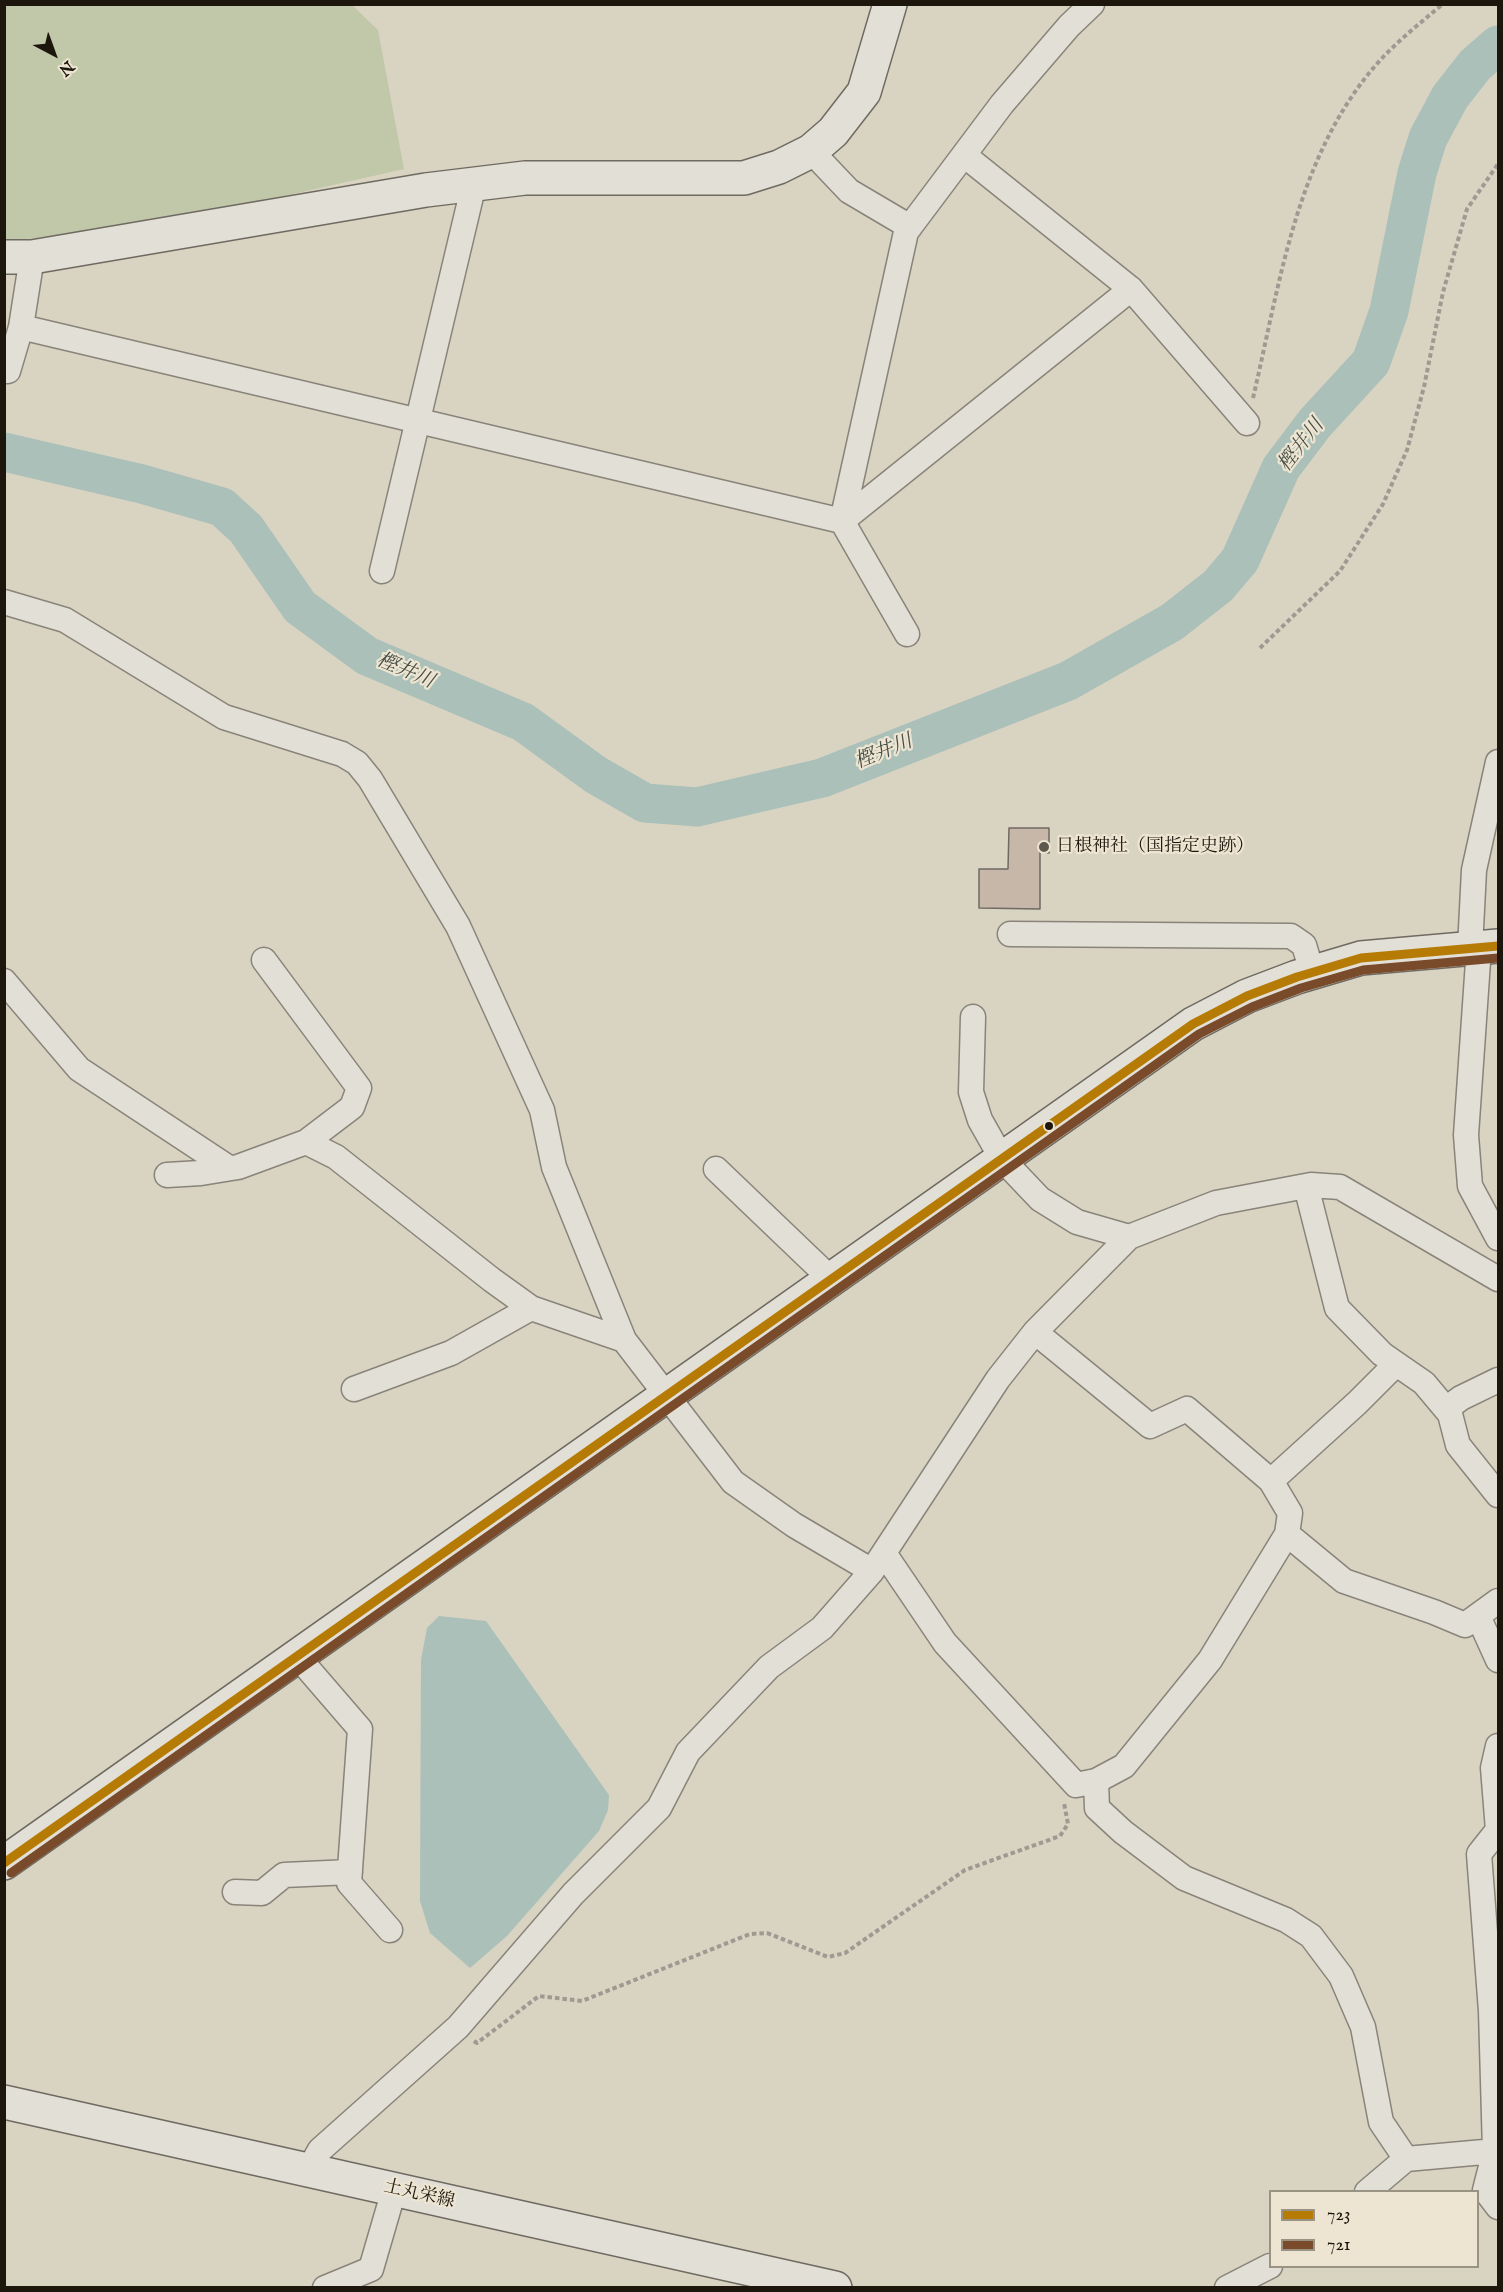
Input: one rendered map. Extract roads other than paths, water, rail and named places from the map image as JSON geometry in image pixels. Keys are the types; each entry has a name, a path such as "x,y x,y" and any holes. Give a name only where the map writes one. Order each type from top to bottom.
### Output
{"main road":[{"path":"18,257 426,190 525,178 744,178 779,167 811,151 833,132 864,92 890,4"},
{"path":"4,1863 1193,1024 1247,996 1312,972 1361,958 1482,947"},
{"name":"土丸栄線","path":"4,2102 835,2288"}],"street":[{"path":"907,634 842,521 906,232 1002,104 1069,26 1092,4"},
{"path":"811,151 849,191 910,227"},
{"path":"964,155 1131,289 1247,423"},
{"path":"382,571 474,184"},
{"path":"8,371 21,327 18,257"},
{"path":"842,521 1131,289"},
{"path":"21,327 842,521"},
{"path":"4,602 64,620 224,717 342,754 357,763 370,778 458,926 542,1110 554,1167 624,1341 733,1482 794,1525 878,1562 945,1643 1086,1783 1097,1808 1124,1832 1184,1878 1286,1920 1311,1936 1341,1976 1364,2027 1381,2122 1406,2159"},
{"path":"1498,762 1474,870 1482,947 1466,1135 1470,1186 1498,1238"},
{"path":"1010,934 1291,936 1304,945 1312,972"},
{"path":"167,1175 201,1173 229,1168 306,1142 352,1107 359,1088 264,960"},
{"path":"4,981 78,1070 229,1168"},
{"path":"972,1017 972,1092 980,1120 1002,1160 1040,1199 1077,1222 1129,1236"},
{"path":"306,1142 336,1157 531,1308 624,1341"},
{"path":"716,1169 832,1280"},
{"path":"1306,1186 1337,1308 1382,1354 1424,1383 1450,1414 1458,1445 1498,1495"},
{"path":"308,2171 320,2150 458,2027 573,1894 659,1808 688,1752 769,1667 822,1628 878,1562 998,1379 1035,1332 1129,1236 1216,1203 1306,1186 1340,1187 1498,1279"},
{"path":"354,1389 451,1353 531,1308"},
{"path":"1035,1332 1150,1426 1187,1410 1271,1481 1290,1513 1287,1533 1210,1660 1124,1766 1086,1783"},
{"path":"1271,1481 1358,1403 1395,1364"},
{"path":"1446,1409 1461,1398 1498,1380"},
{"path":"1287,1533 1344,1581 1465,1625 1498,1601"},
{"path":"1478,1616 1498,1660"},
{"path":"297,1656 360,1729 349,1883 390,1930"},
{"path":"1498,1746 1493,1768 1498,1830 1479,1854 1491,2011 1497,2150 1485,2190 1498,2207"},
{"path":"235,1892 262,1893 284,1875 350,1872"},
{"path":"1369,2190 1406,2159 1497,2150"},
{"path":"325,2288 371,2269 394,2190"},
{"path":"1227,2288 1269,2267"}],"water":[{"path":"439,1616 486,1621 609,1795 608,1810 599,1831 507,1936 470,1968 430,1933 420,1901 421,1660 427,1628"}],"waterway":[{"name":"樫井川","path":"4,452 142,484 222,507 246,529 300,607 367,656 523,722 596,775 645,803 697,807 822,778 1068,681 1172,622 1218,586 1240,560 1281,468 1315,423 1371,362 1389,311 1417,173 1428,138 1450,97 1475,65 1498,45"}],"place":[{"name":"日根神社（国指定史跡）","path":"1044,847"}]}
